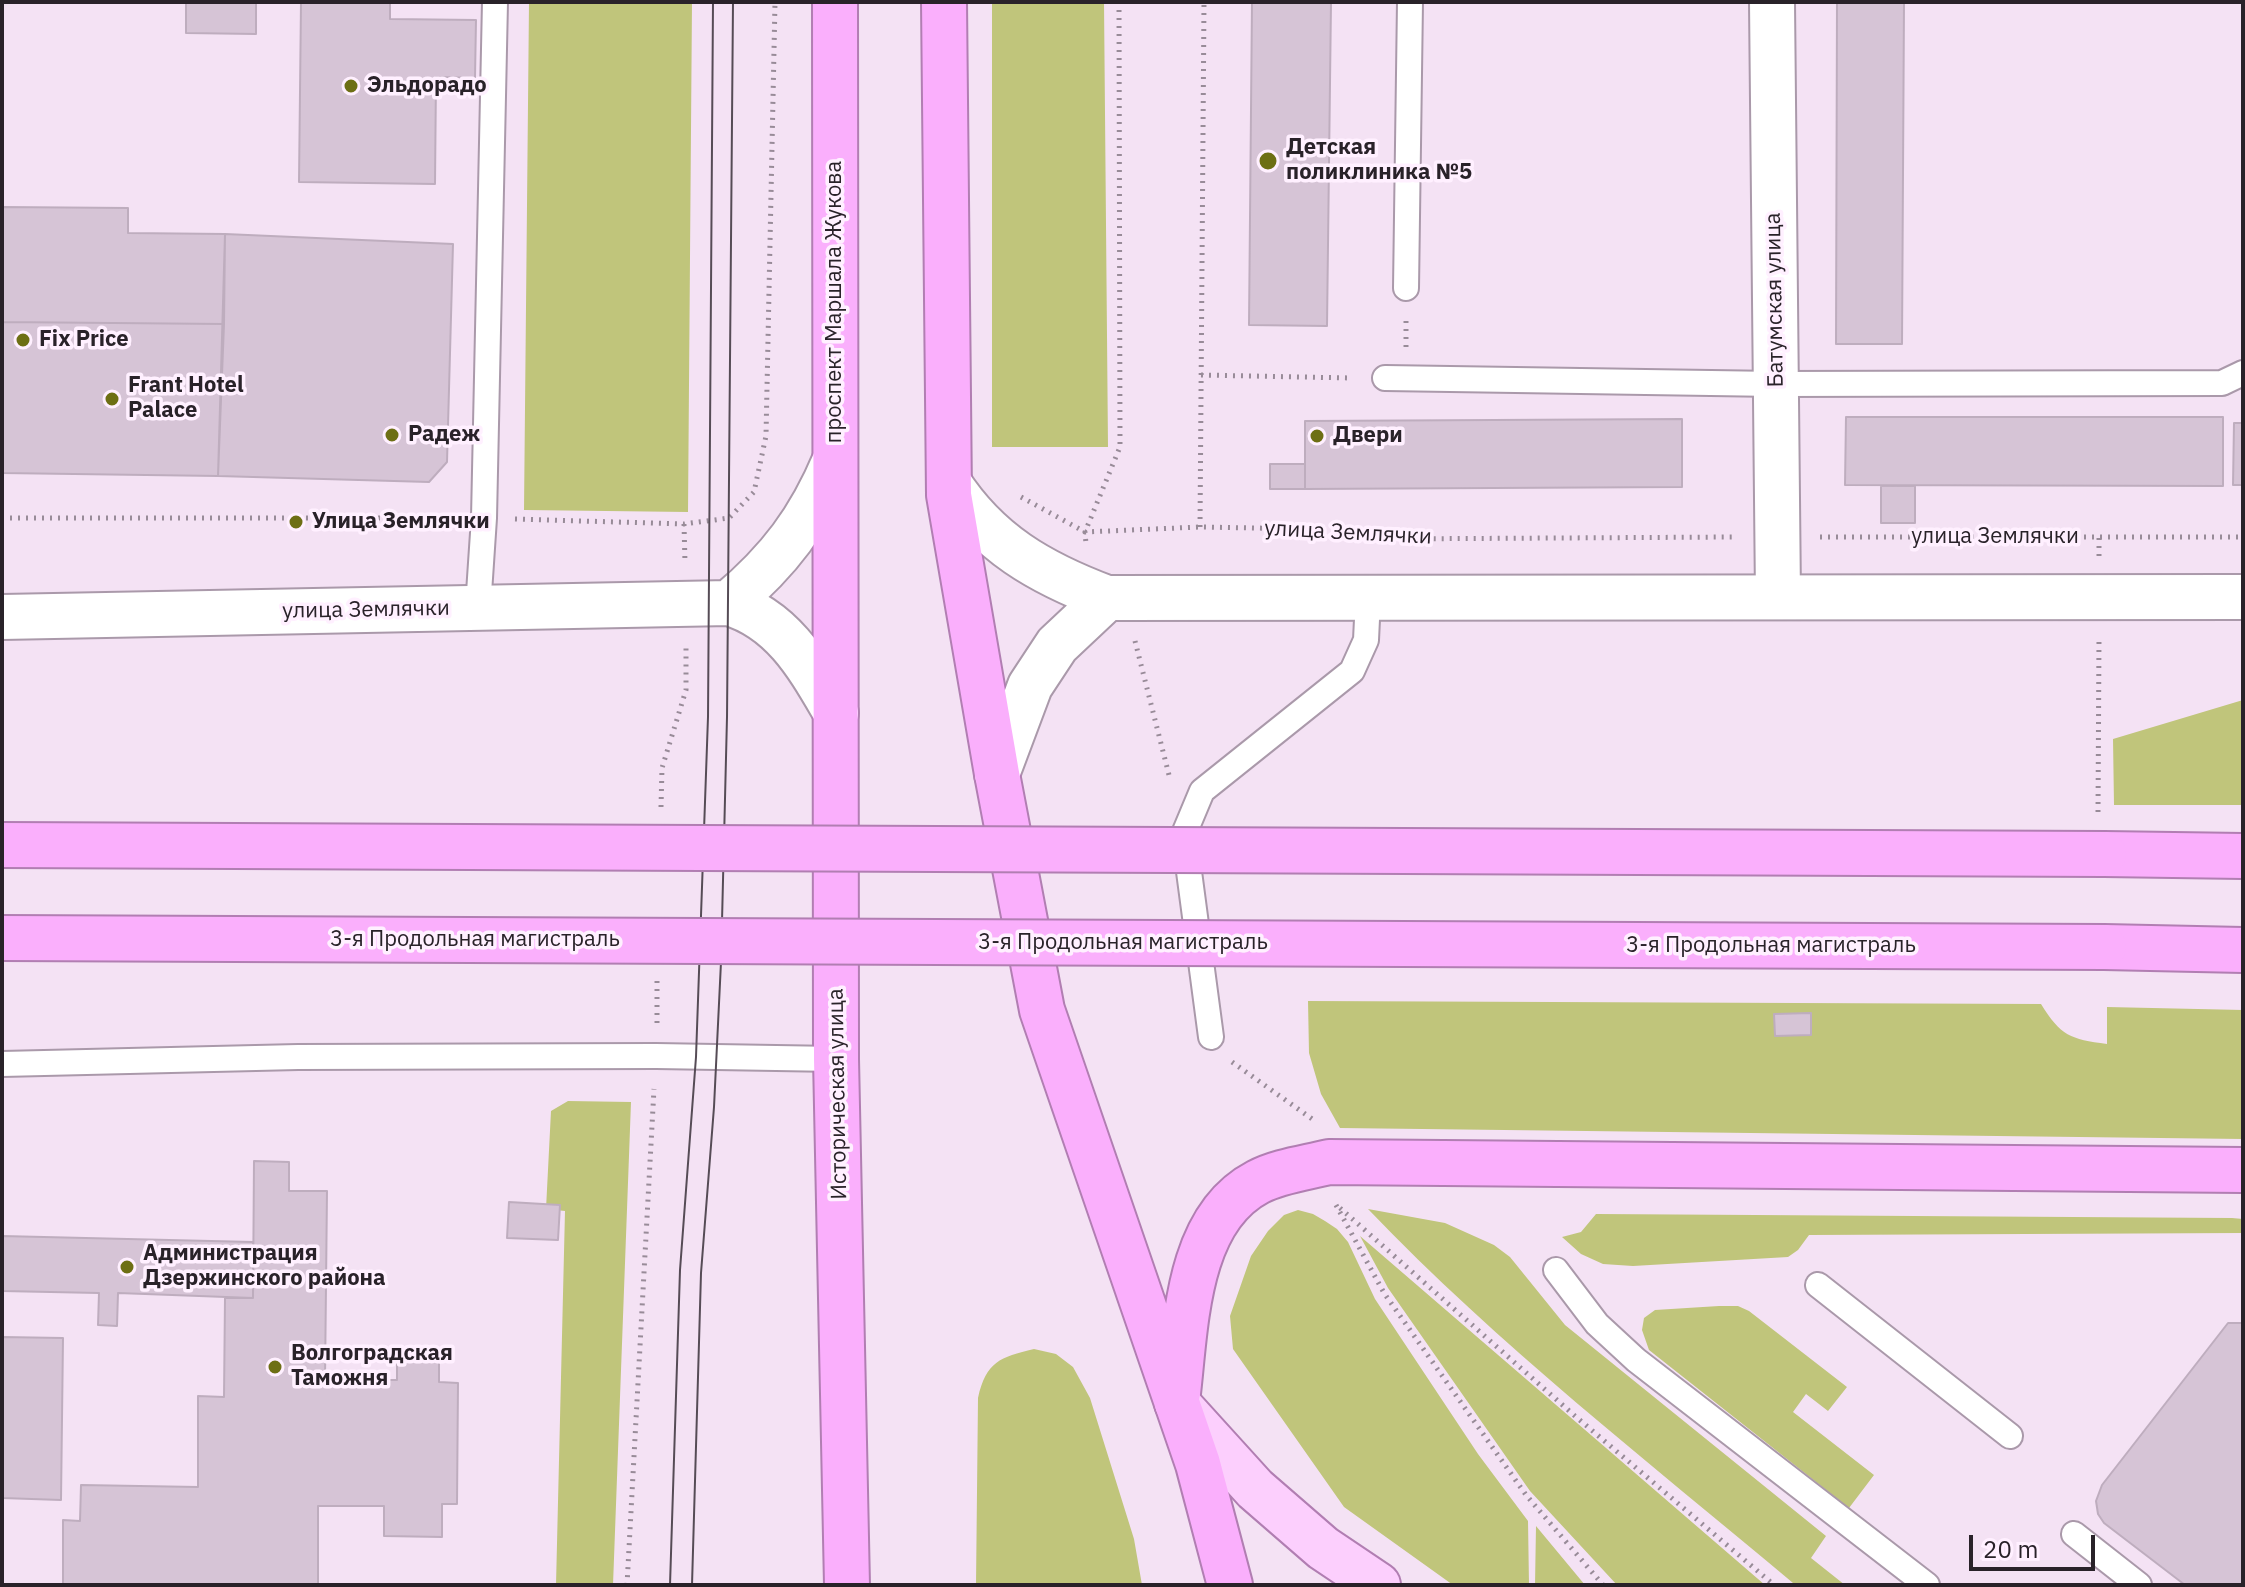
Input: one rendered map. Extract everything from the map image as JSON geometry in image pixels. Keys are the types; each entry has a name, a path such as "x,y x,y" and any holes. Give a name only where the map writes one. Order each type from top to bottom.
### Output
{"highway":[{"name":"проспект Маршала Жукова","path":"835,2 836,602"},
{"path":"944,2 949,483 997,774 1042,1010 1198,1464 1230,1585"},
{"name":"Историческая улица","path":"836,602 836,1059 847,1585"},
{"path":"2,845 2101,833 2243,856"},
{"name":"3-я Продольная магистраль","path":"2,938 2243,950"},
{"path":"1177,1403 1189,1300 1198,1263 1223,1210 1240,1193 1257,1183 1277,1174 1329,1162 2243,1170"}],"main road":[{"name":"Батумская улица","path":"1772,2 1778,597"},
{"path":"835,460 825,483 782,552 753,584 729,603 755,614 784,635 809,668 836,713"},
{"path":"949,483 976,519 1011,551 1070,583 1107,598 2243,597"},
{"path":"997,774 1030,686 1057,645 1107,598"},
{"name":"улица Землячки","path":"2,617 729,603"},
{"path":"1177,1403 1266,1499 1323,1548 1378,1585"}],"lane":[{"path":"478,608 484,518 495,2"},
{"path":"1406,288 1410,2"},
{"path":"1396,378 1776,384 2222,383 2243,373"},
{"path":"1211,1037 1184,834 1202,791 1352,671 1366,640 1368,598"},
{"path":"2,1064 313,1057 836,1059"},
{"path":"1556,1270 1597,1324 1636,1360 1927,1585"},
{"path":"1818,1285 2010,1436"},
{"path":"2074,1534 2139,1585"}],"path":[{"path":"2,518 484,518 684,524 729,518 754,492 766,436 775,2"},
{"name":"улица Землячки","path":"1119,2 1120,447 1085,532 1200,527 1363,530 1380,539 2243,537"},
{"path":"1200,527 1204,2"},
{"path":"1201,375 1396,378 1406,288"},
{"path":"1107,598 1134,641 1184,834"},
{"path":"2099,751 2101,833"},
{"path":"1211,1037 1233,1062 1325,1128 1333,1199 1393,1306 1526,1495 1603,1585"},
{"path":"1336,1205 1575,1416 1774,1585"}],"green space":[{"path":"529,2 692,2 688,512 524,510"},
{"path":"992,2 1104,2 1108,447 992,447"},
{"path":"2243,700 2243,805 2114,805 2113,739"},
{"path":"1308,1001 2041,1004 2068,1034 2107,1044 2107,1007 2243,1010 2243,1139 1340,1128 1321,1094 1309,1053"},
{"path":"568,1101 631,1102 613,1585 556,1585 565,1211 546,1209 551,1111"},
{"path":"1368,1209 1445,1223 1494,1245 1510,1257 1565,1325 1826,1536 1811,1558 1845,1585 1793,1583 1522,1355"},
{"path":"1298,1210 1325,1221 1348,1242 1375,1299 1478,1454 1528,1521 1529,1585 1453,1585 1344,1507 1233,1349 1230,1316 1251,1256 1268,1231 1284,1215"},
{"path":"1596,1214 2232,1218 2243,1219 2243,1233 1809,1235 1798,1250 1788,1257 1633,1266 1603,1264 1581,1254 1562,1237 1581,1232"},
{"path":"1360,1236 1765,1585 1617,1585 1530,1491 1388,1288"},
{"path":"1738,1306 1749,1311 1847,1387 1828,1411 1806,1394 1793,1412 1874,1475 1849,1508 1649,1350 1642,1330 1644,1318 1655,1310"},
{"path":"1034,1349 1056,1354 1073,1367 1090,1398 1134,1539 1142,1585 976,1585 978,1398 985,1376 996,1363"},
{"path":"1536,1526 1585,1585 1535,1585"}],"building":[{"path":"186,2 256,2 256,34 186,33"},
{"path":"301,2 390,2 390,19 476,20 475,78 436,77 435,184 299,182"},
{"path":"1252,2 1331,2 1327,326 1249,325"},
{"path":"1837,2 1904,2 1902,344 1836,344"},
{"path":"2,207 128,208 128,233 225,234 224,324 2,322"},
{"path":"225,234 453,244 447,462 429,482 218,476"},
{"name":"Frant Hotel Palace","path":"2,322 224,324 218,476 2,473"},
{"path":"1846,417 2223,417 2223,486 1845,485"},
{"path":"1682,419 1682,487 1305,489 1305,421"},
{"path":"2234,423 2243,423 2243,485 2233,485"},
{"path":"1270,464 1305,464 1305,489 1270,489"},
{"path":"1881,486 1915,486 1915,523 1881,523"},
{"path":"1811,1013 1811,1035 1775,1036 1774,1014"},
{"name":"Волгоградская Таможня","path":"254,1161 289,1162 289,1191 327,1191 325,1380 397,1380 397,1353 439,1354 439,1382 458,1383 457,1504 442,1504 442,1537 384,1536 384,1506 318,1506 318,1585 63,1585 63,1520 80,1521 81,1485 198,1487 198,1396 224,1397 225,1298 253,1298"},
{"path":"509,1202 560,1205 558,1240 507,1238"},
{"name":"Администрация Дзержинского района","path":"2,1236 253,1242 253,1298 118,1293 117,1326 98,1325 99,1293 2,1291"},
{"path":"2228,1323 2243,1323 2243,1585 2185,1585 2104,1523 2098,1514 2096,1501 2102,1485"},
{"path":"2,1337 63,1338 61,1500 2,1498"}],"tram line":[{"path":"670,1585 680,1270 696,1057 708,717 713,2"},
{"path":"692,1585 701,1273 721,962 727,717 733,2"}],"place":[{"name":"Эльдорадо","path":"351,86"},
{"name":"Детская поликлиника №5","path":"1268,161"},
{"name":"Fix Price","path":"23,340"},
{"name":"Frant Hotel Palace","path":"112,399"},
{"name":"Радеж","path":"392,435"},
{"name":"Двери","path":"1317,436"},
{"name":"Улица Землячки","path":"296,522"},
{"name":"Администрация Дзержинского района","path":"127,1267"},
{"name":"Волгоградская Таможня","path":"275,1367"}]}
